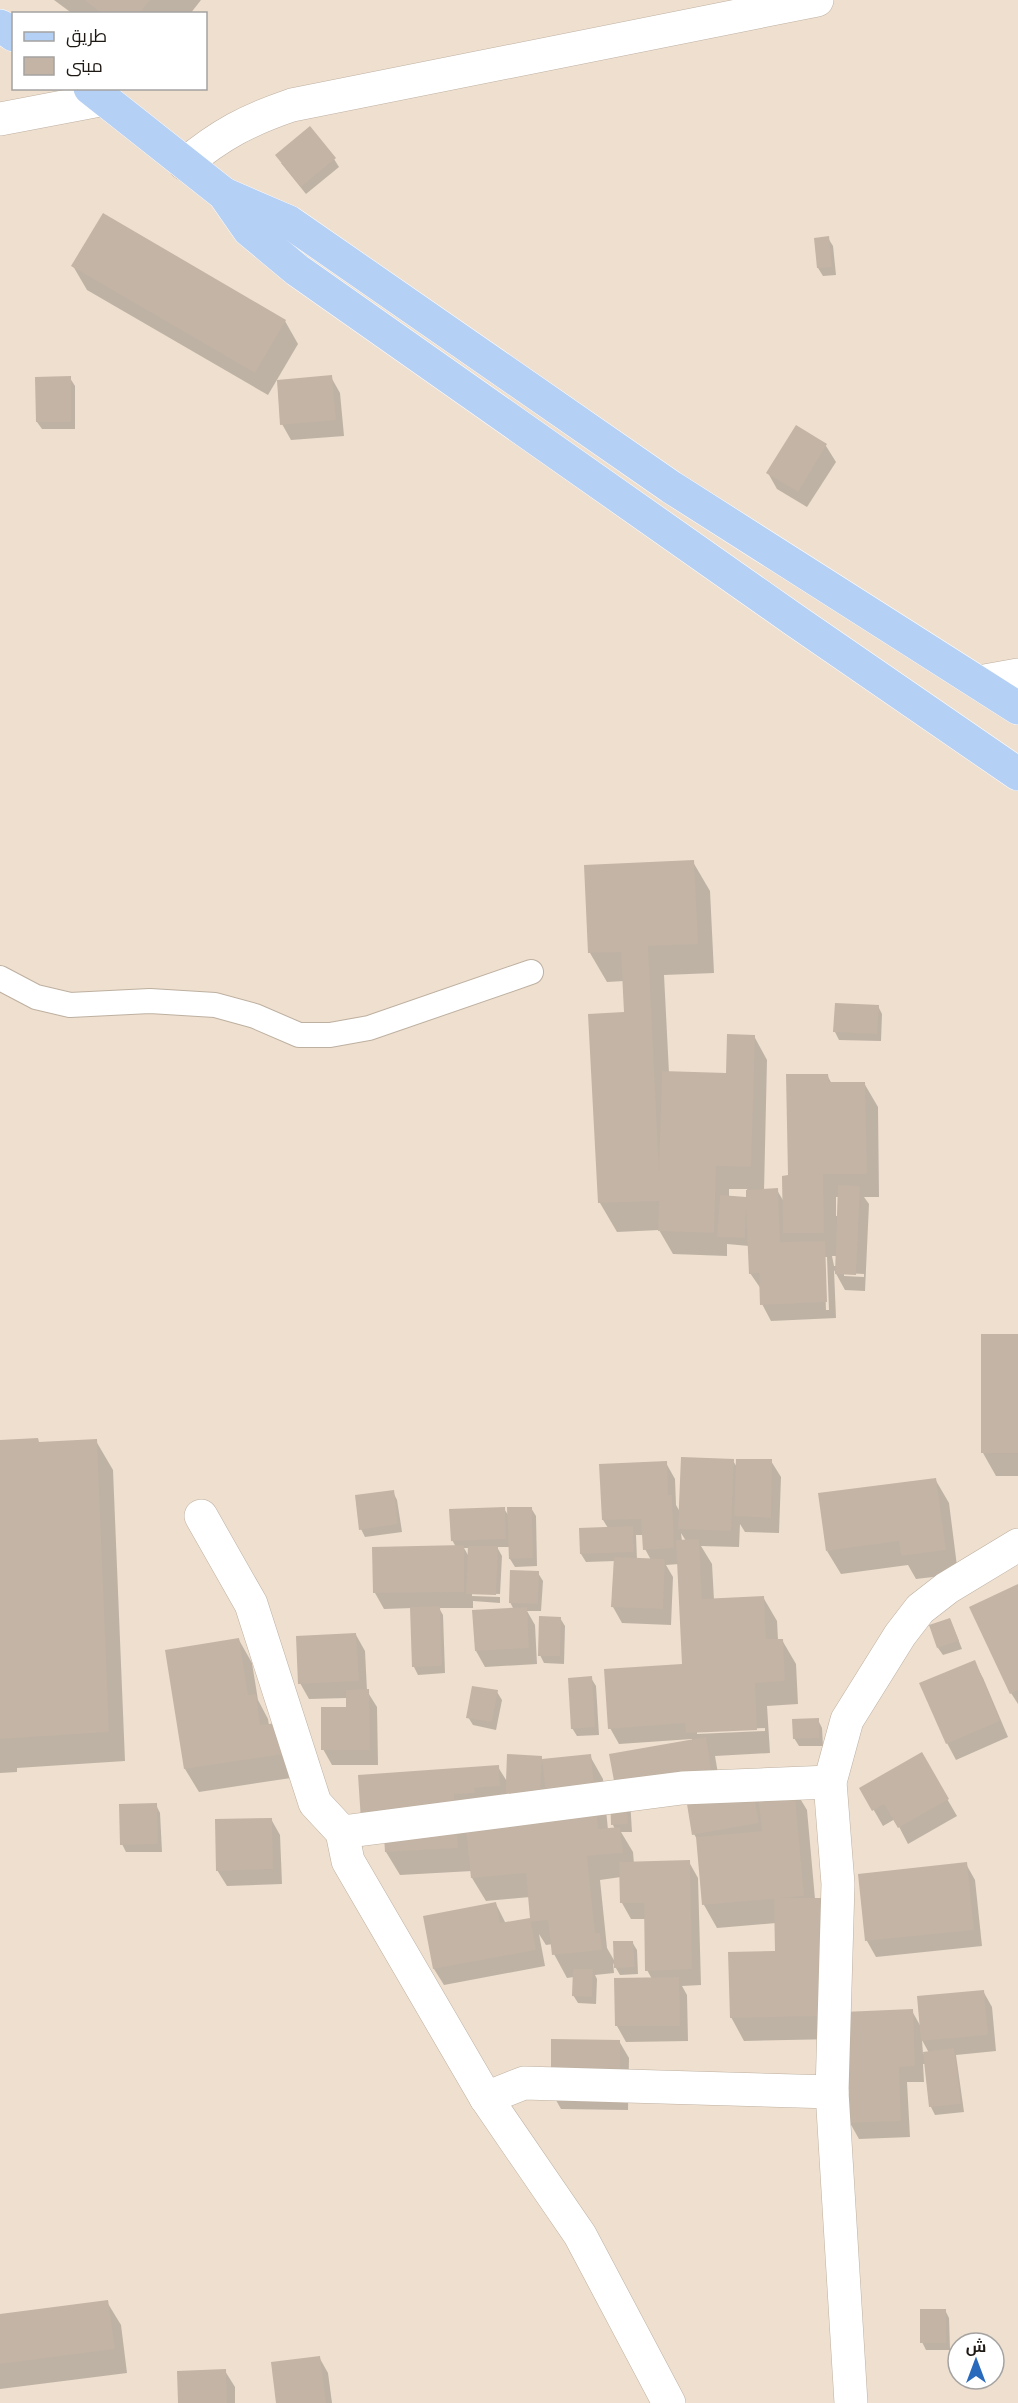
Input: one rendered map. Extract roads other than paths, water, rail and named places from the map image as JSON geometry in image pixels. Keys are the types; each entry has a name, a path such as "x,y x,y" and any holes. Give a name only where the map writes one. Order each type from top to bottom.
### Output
{"main road":[{"path":"97,94 224,194 289,222 671,487 1018,708"},
{"path":"224,194 249,230 297,270 793,619 1018,774"}],"street":[{"path":"185,164 224,134 242,124 292,105 817,0"},
{"path":"0,119 97,94"},
{"path":"980,682 1018,675"},
{"path":"201,1516 251,1604 315,1803 342,1832 348,1861 486,2098 580,2235 669,2403"},
{"path":"851,2403 832,2092 838,1884 830,1782 847,1720 900,1635 920,1609 947,1588 1018,1545"},
{"path":"342,1832 682,1788 830,1782"},
{"path":"486,2098 524,2083 832,2092"}],"lane":[{"path":"0,978 36,997 70,1005 150,1001 215,1005 255,1016 299,1035 330,1035 369,1028 531,972"}]}
